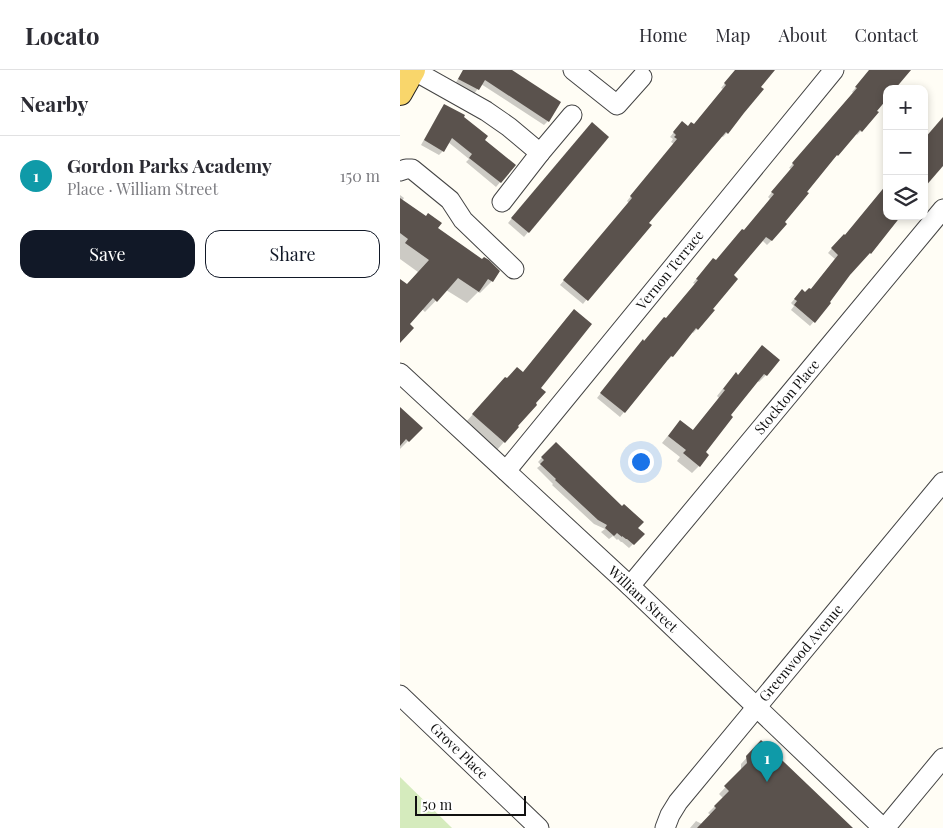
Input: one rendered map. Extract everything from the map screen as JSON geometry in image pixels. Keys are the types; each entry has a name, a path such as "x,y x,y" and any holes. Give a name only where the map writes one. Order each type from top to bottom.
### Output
{"main road":[{"path":"400,93 413,70"}],"street":[{"path":"413,70 486,111 540,153"},
{"path":"573,70 616,105 642,77"},
{"name":"Vernon Terrace","path":"506,471 834,70"},
{"path":"502,202 572,115"},
{"path":"400,171 412,169 450,200 463,220 514,269"},
{"name":"Stockton Place","path":"630,586 943,209"},
{"name":"William Street","path":"400,374 630,586 884,828"},
{"name":"Greenwood Avenue","path":"665,828 678,802 943,482"},
{"name":"Grove Place","path":"400,695 539,828"},
{"path":"884,828 943,758"}],"green space":[{"path":"400,777 452,828 400,828"}],"building":[{"path":"463,70 512,70 561,102 549,122 485,80 479,90 458,79"},
{"path":"735,70 775,70 761,87 764,89 728,134 726,132 649,223 652,225 588,301 563,280 632,198 630,196 677,139 674,137 676,135 673,132 682,121 688,126 691,122 694,124 726,85 724,83"},
{"path":"869,70 911,70 898,85 883,85 883,104 877,111 879,112 862,132 860,130 837,155 785,222 787,224 772,241 766,237 734,275 738,279 713,309 715,310 698,330 696,328 673,357 671,356 625,413 600,393 643,339 644,341 664,317 666,318 698,280 696,279 713,258 716,260 774,194 771,192 794,165 792,163 857,88 855,87"},
{"path":"444,104 465,115 464,117 488,136 485,140 516,165 501,183 469,158 472,154 452,138 444,152 424,140"},
{"path":"943,117 943,166 928,183 928,175 928,134"},
{"path":"592,122 609,137 529,233 511,218"},
{"path":"883,189 883,220 898,220 871,254 850,275 815,323 794,305 797,301 794,299 802,289 805,292 809,288 811,289 838,255 831,248 845,235"},
{"path":"400,198 426,216 428,213 442,223 438,228 482,259 484,257 489,260 500,271 493,282 488,279 479,292 458,278 437,302 433,298 410,324 414,328 400,343 400,279 407,284 429,260 405,243 408,239 400,233"},
{"path":"574,309 592,324 541,388 546,392 536,403 537,405 505,443 472,414 505,377 507,378 517,367 523,372"},
{"path":"762,345 780,360 767,376 764,374 731,415 733,417 706,452 709,455 700,467 683,453 686,450 668,436 680,420 693,430 725,390 723,389 736,372 738,375"},
{"path":"400,407 423,428 409,442 406,439 400,446"},
{"path":"556,442 622,506 624,504 644,522 638,528 645,534 634,545 617,533 614,536 605,528 607,525 598,520 540,464 544,460 541,457"},
{"path":"761,740 853,828 697,828 716,808 714,806 729,791 724,786 747,763 746,756"}],"place":[{"name":"Gordon Parks Academy","path":"767,782"}]}
